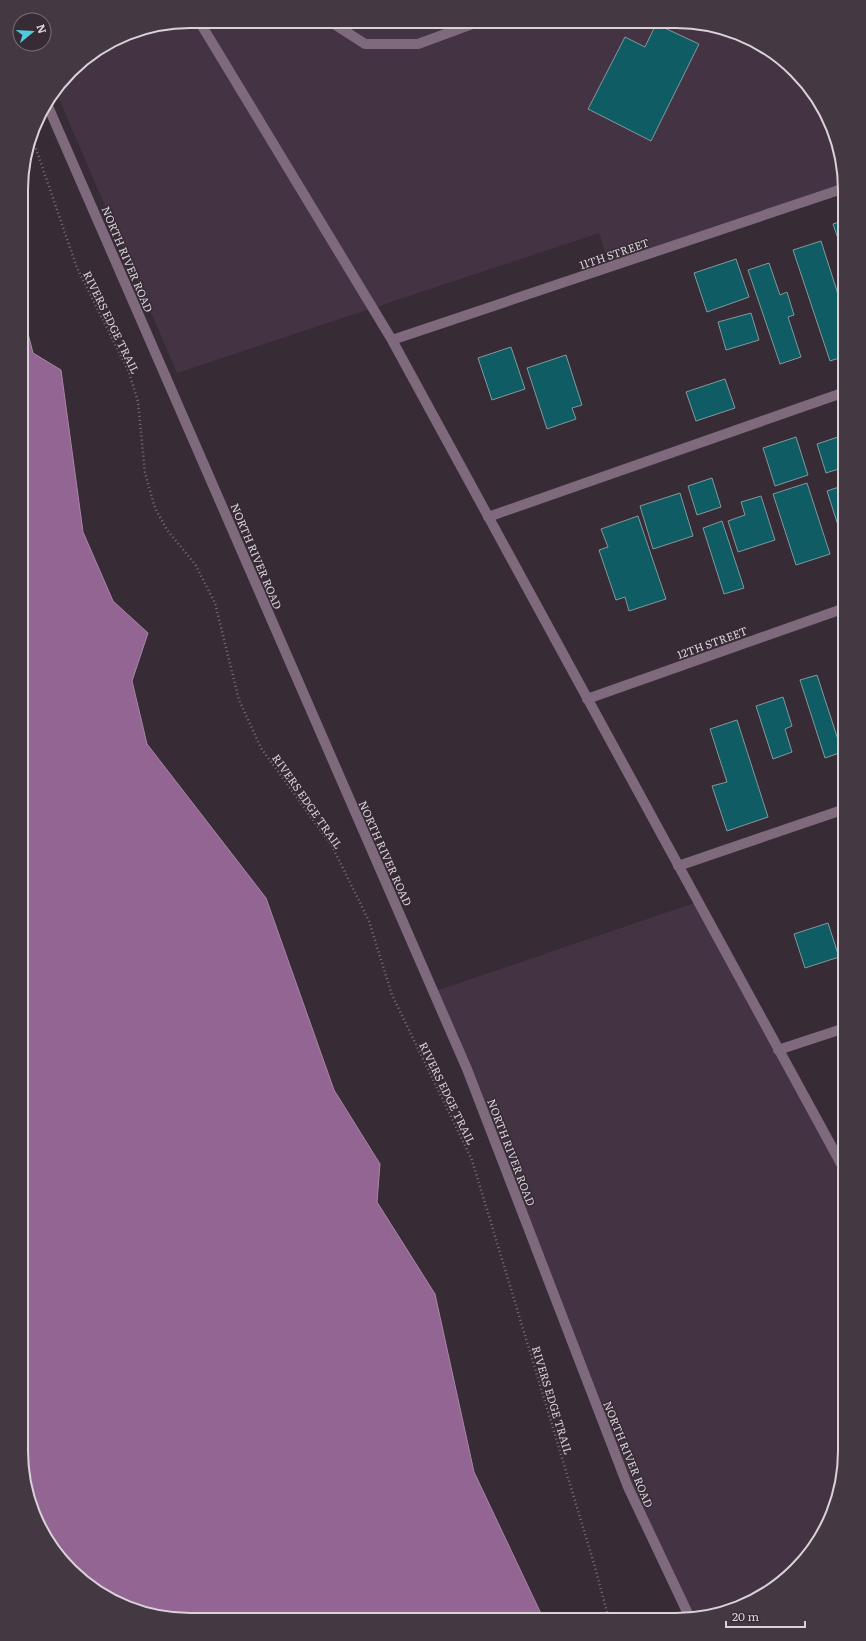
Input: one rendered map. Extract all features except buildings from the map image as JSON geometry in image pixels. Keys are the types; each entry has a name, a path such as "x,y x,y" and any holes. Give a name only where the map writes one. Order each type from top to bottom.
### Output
{"street":[{"path":"203,28 392,340 838,1158"},
{"path":"340,28 365,44 418,44 461,28"},
{"name":"NORTH RIVER ROAD","path":"50,110 466,1069 628,1487 688,1613"},
{"name":"11TH STREET","path":"392,340 838,190"},
{"path":"488,516 838,394"},
{"name":"12TH STREET","path":"587,699 838,610"},
{"path":"678,866 838,810"},
{"path":"778,1050 838,1030"}],"path":[{"name":"RIVERS EDGE TRAIL","path":"35,145 77,268 128,372 138,402 145,473 155,508 167,530 195,564 215,603 239,700 251,727 261,748 332,846 369,921 392,994 472,1160 595,1567 607,1613"}],"shaded area":[{"path":"179,28 697,29 738,40 775,61 791,75 805,91 826,128 835,158 838,190 610,267 599,233 177,373 58,96 75,75 91,61 128,40 158,31"},
{"path":"28,333 33,353 61,370 83,532 113,601 148,633 132,681 147,744 266,898 334,1090 380,1164 377,1202 435,1294 474,1472 541,1613 179,1613 158,1610 128,1601 91,1580 75,1566 61,1550 40,1513 31,1483 28,1462"},
{"path":"697,902 838,1163 838,1462 835,1483 826,1513 805,1550 791,1566 775,1580 748,1596 738,1601 708,1610 688,1613 628,1487 433,992"}]}
